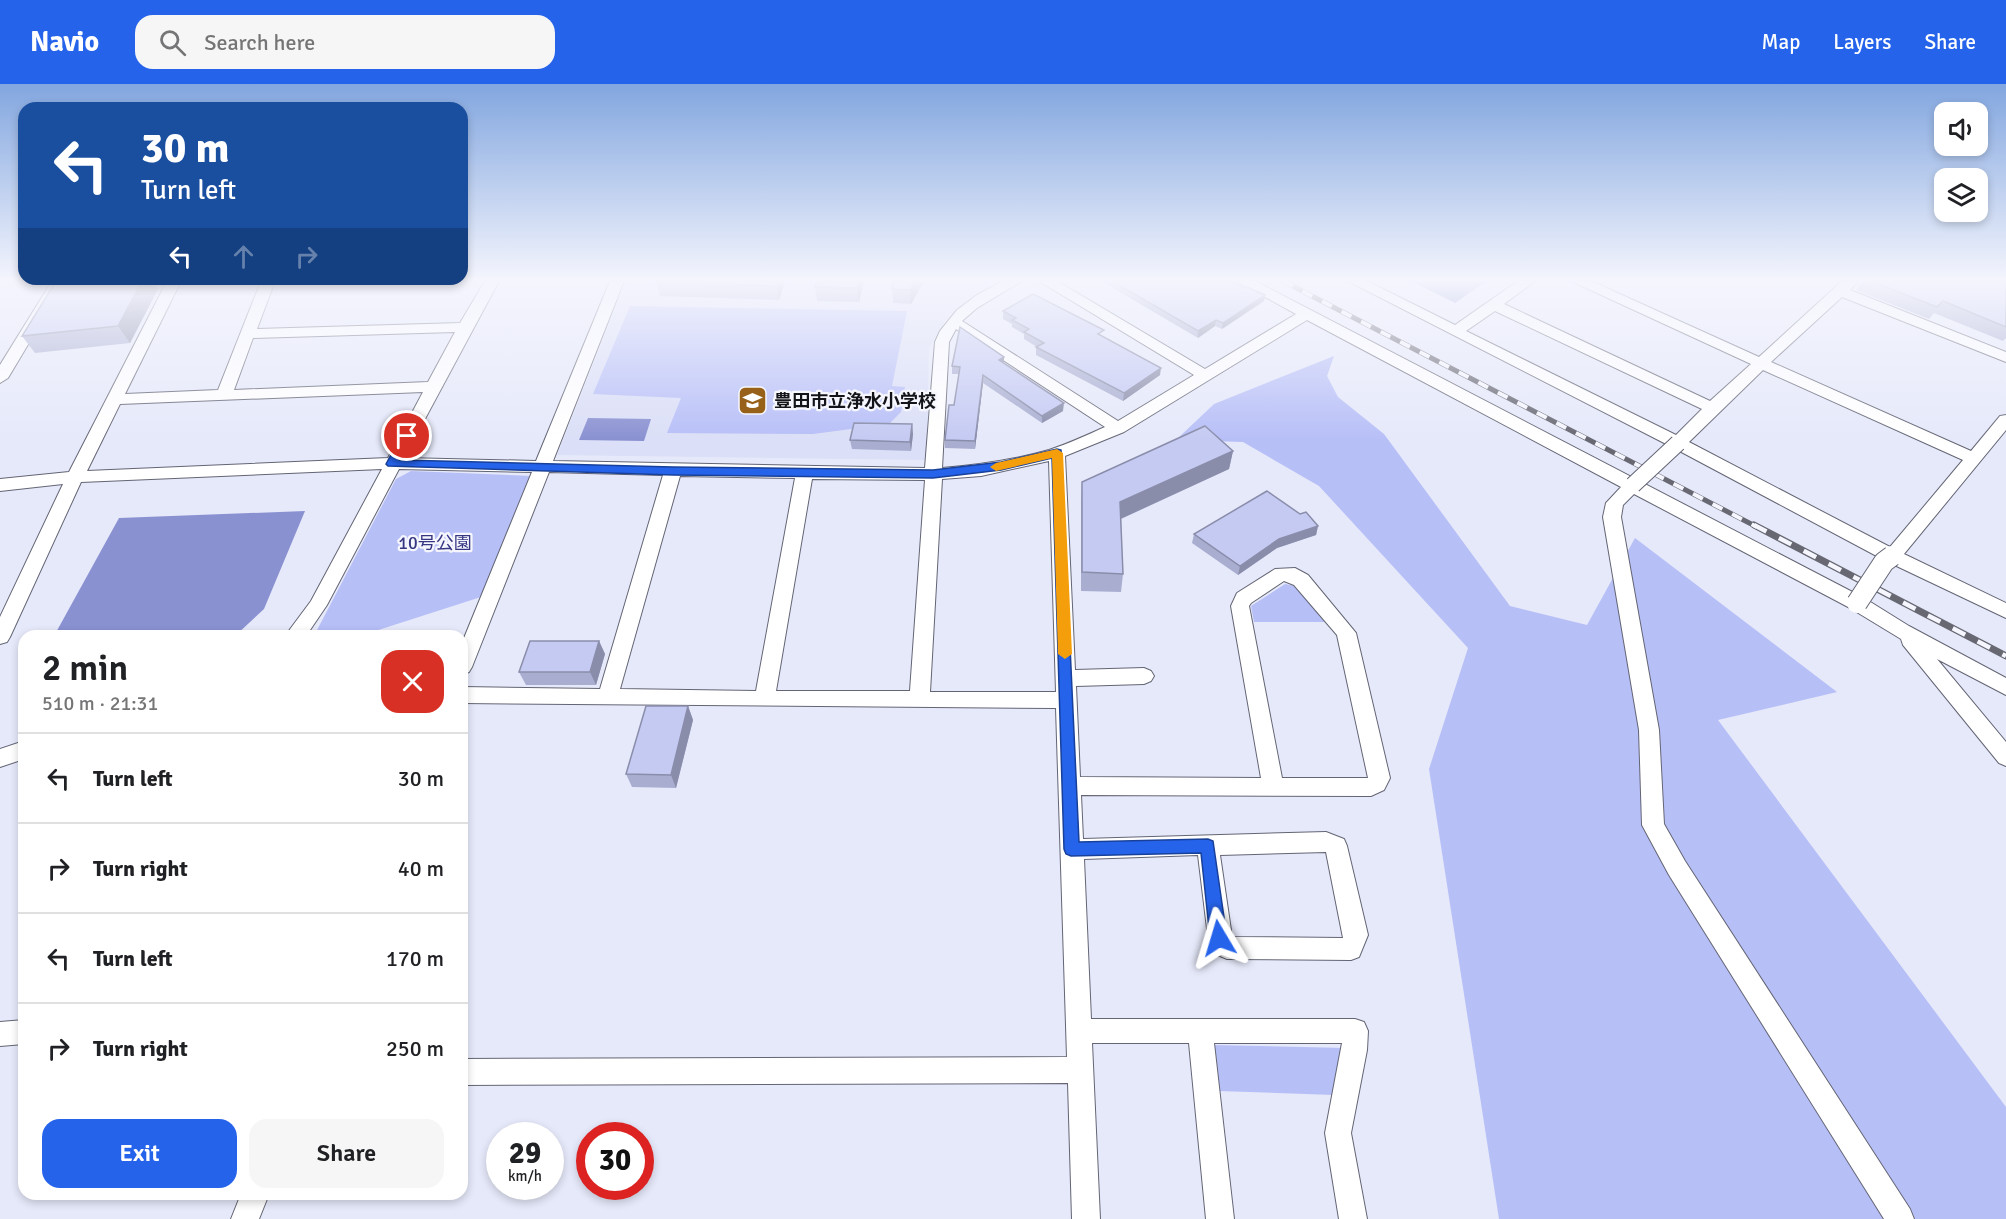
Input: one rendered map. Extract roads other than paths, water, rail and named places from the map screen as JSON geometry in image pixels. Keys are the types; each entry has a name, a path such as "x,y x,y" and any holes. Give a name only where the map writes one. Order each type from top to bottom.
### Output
{"street":[{"path":"0,378 27,334"},
{"path":"0,637 75,477 148,334"},
{"path":"224,394 248,334"},
{"path":"300,630 318,605 461,334"},
{"path":"468,652 596,334"},
{"path":"919,700 941,351 945,334"},
{"path":"973,334 1118,428"},
{"path":"1135,334 1205,375"},
{"path":"0,485 75,477 392,464 673,471 933,474 1001,466 1057,453 1118,428 1273,334"},
{"path":"1342,334 1857,603 1902,631 2006,687"},
{"path":"1462,334 1678,443 1892,556 2006,611"},
{"path":"1556,334 1712,408"},
{"path":"1697,334 1975,459"},
{"path":"1794,334 1712,408 1615,503 1612,517 1649,730 1653,825 1683,878 1900,1219"},
{"path":"1954,334 2006,357"},
{"path":"116,399 433,387"},
{"path":"1857,603 1884,562 1892,556 2006,420"},
{"path":"1057,453 1086,1219"},
{"path":"608,697 673,471"},
{"path":"765,699 804,473"},
{"path":"1070,786 1273,787 1371,787 1376,784 1379,778 1346,633 1301,580 1287,573 1281,574 1244,598 1240,606 1273,787"},
{"path":"1902,631 2006,757"},
{"path":"468,695 919,700 1066,689 1143,676"},
{"path":"0,758 18,752"},
{"path":"1071,849 1326,842 1336,846 1339,851 1356,935 1351,949 1227,948 1221,945 1208,846"},
{"path":"1078,1030 1355,1031 1354,1050 1338,1133 1353,1219"},
{"path":"1200,1031 1220,1219"},
{"path":"0,1034 18,1032"},
{"path":"468,1072 1080,1070"},
{"path":"245,1219 253,1200"}],"railway":[{"path":"1385,334 1757,527"},
{"path":"1754,525 2006,656"}],"place":[{"name":"豊田市立浄水小学校","path":"753,401"}],"park label":[{"name":"10号公園","path":"435,543"}]}
